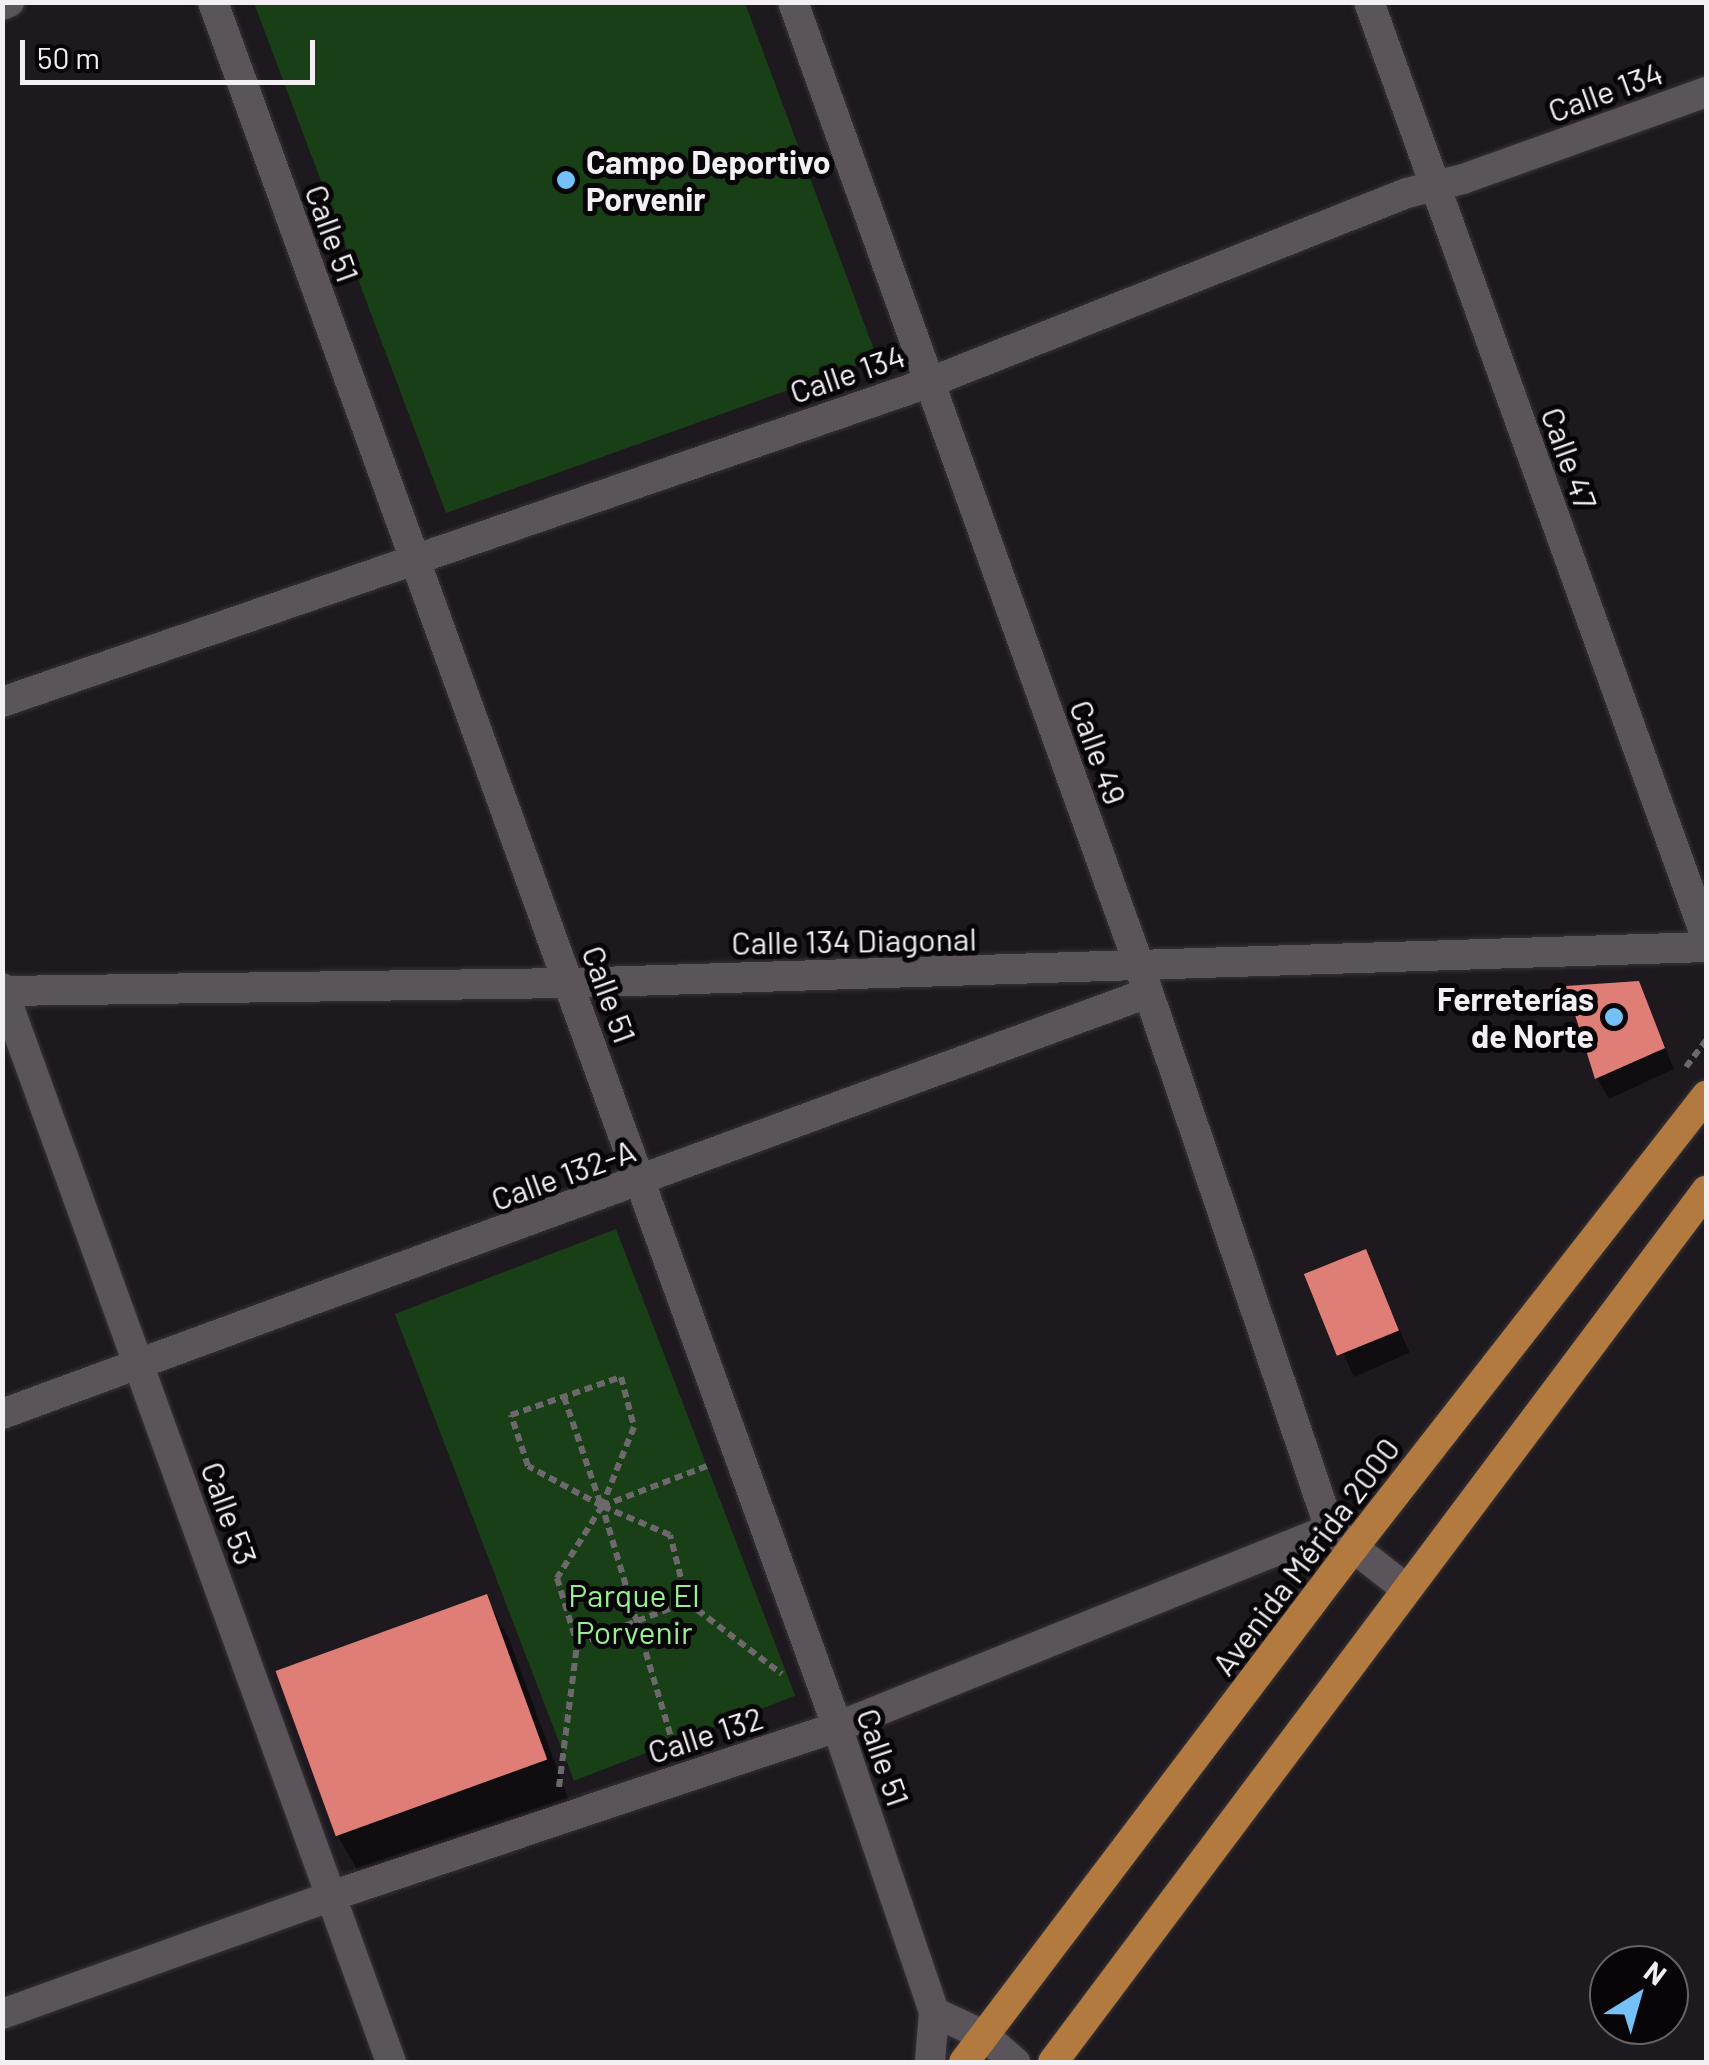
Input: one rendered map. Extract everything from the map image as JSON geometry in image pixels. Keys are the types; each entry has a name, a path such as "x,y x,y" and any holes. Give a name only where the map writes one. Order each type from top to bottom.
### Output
{"main road":[{"name":"Avenida Mérida 2000","path":"964,2062 1341,1539 1706,1096"},
{"path":"1053,2062 1706,1191"}],"street":[{"name":"Calle 51","path":"212,2 835,1720 934,2012 930,2062"},
{"name":"Calle 49","path":"793,2 1341,1539"},
{"name":"Calle 47","path":"1368,2 1706,937"},
{"name":"Calle 134","path":"2,702 928,383 1406,193 1706,92"},
{"name":"Calle 134 Diagonal","path":"3,990 1142,981 1706,947"},
{"name":"Calle 132-A","path":"2,1414 641,1183 1142,981"},
{"name":"Calle 53","path":"3,990 391,2062"},
{"path":"1341,1539 1405,1588"},
{"name":"Calle 132","path":"2,2014 331,1896 684,1778 1341,1539"},
{"path":"934,2012 984,2036 1015,2062"}],"path":[{"path":"555,1821 577,1644 557,1578 602,1506 634,1427 621,1378 511,1414 528,1466 602,1506 670,1535 687,1602 835,1720"},
{"path":"564,1397 602,1506 684,1778"},
{"path":"602,1506 739,1454"},
{"path":"577,1644 687,1602"}],"green space":[{"name":"Campo Deportivo Porvenir","path":"254,3 745,3 877,358 446,513"},
{"name":"Parque El Porvenir","path":"616,1229 795,1696 574,1781 395,1314"}],"building":[{"name":"Ferreterías de Norte","path":"1639,981 1665,1048 1595,1079 1566,986"},
{"path":"1366,1249 1399,1331 1337,1356 1304,1274"},
{"path":"487,1594 547,1759 336,1836 276,1671"}],"place":[{"name":"Campo Deportivo Porvenir","path":"566,180"},
{"name":"Ferreterías de Norte","path":"1614,1017"}]}
